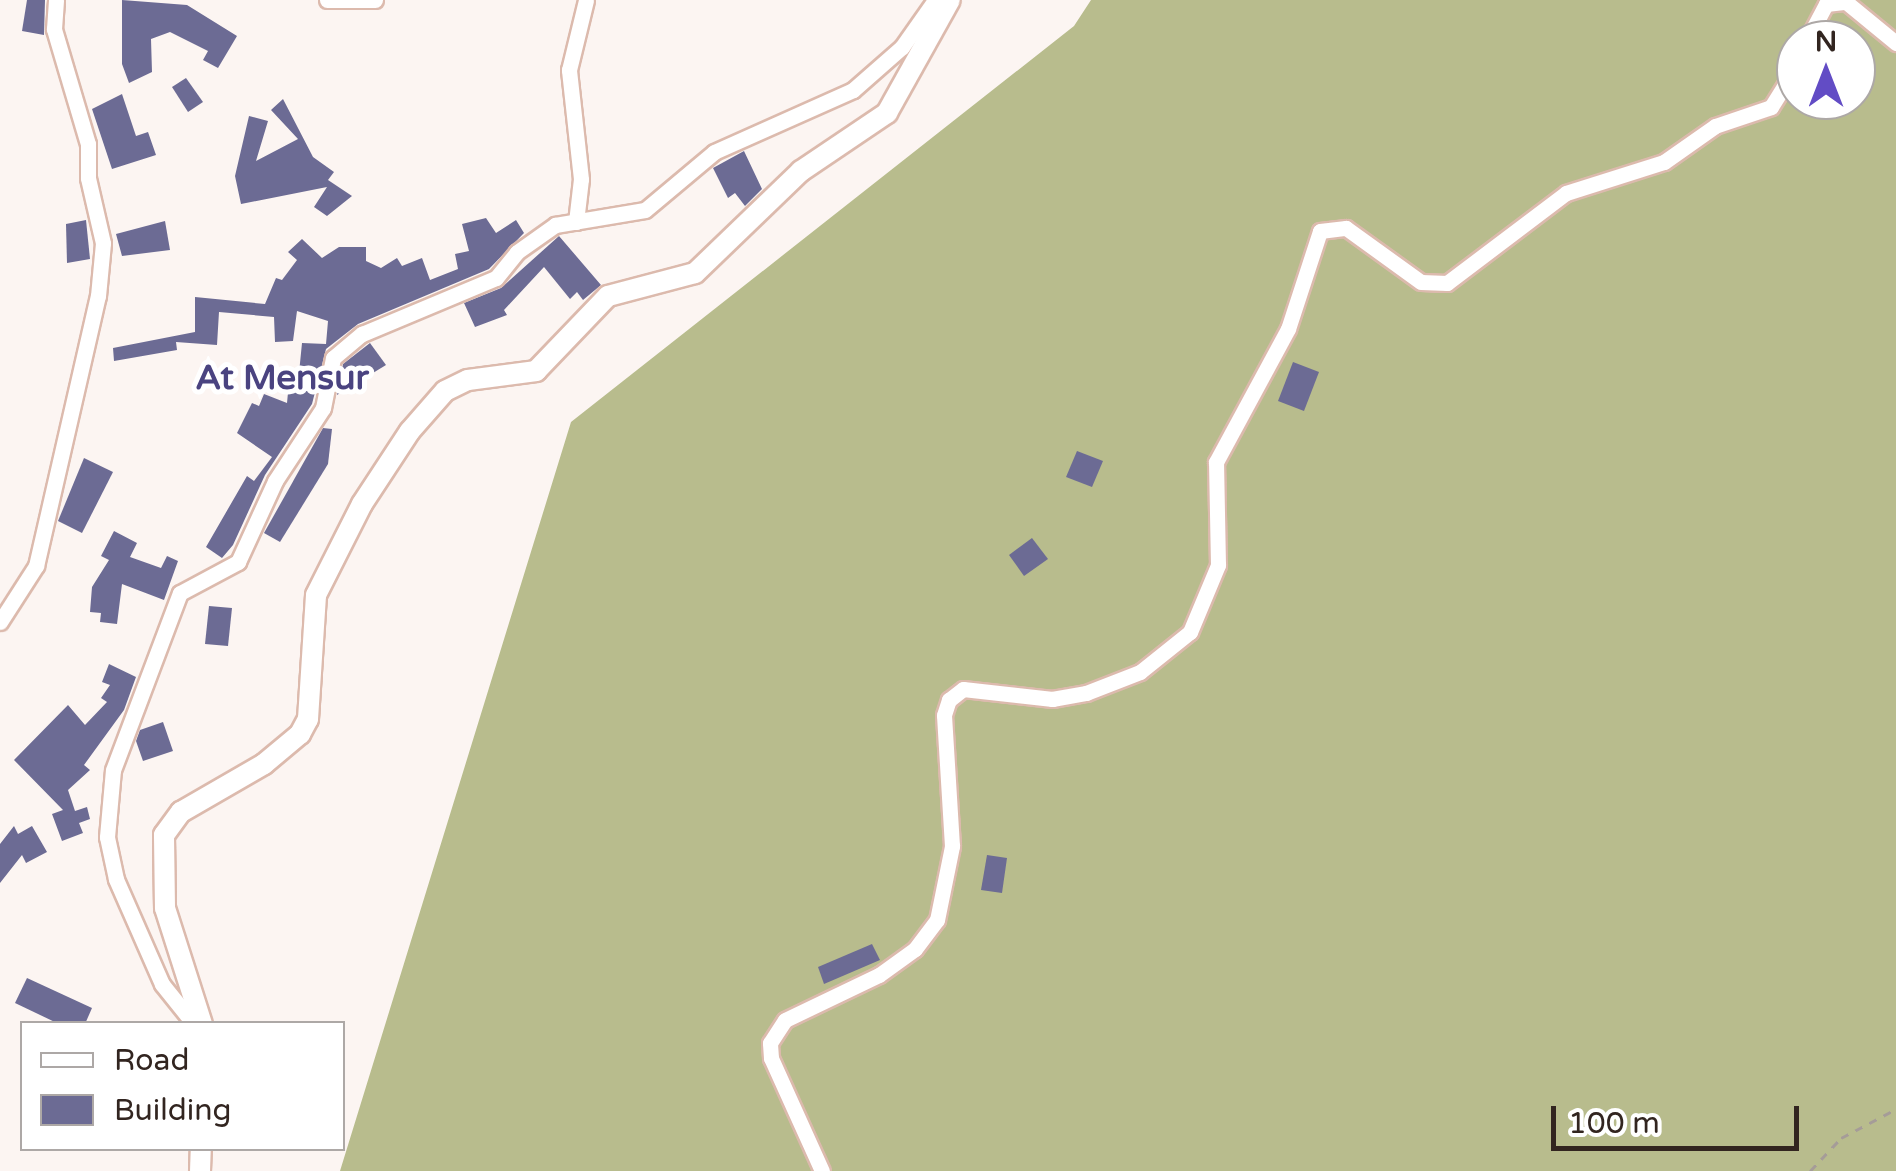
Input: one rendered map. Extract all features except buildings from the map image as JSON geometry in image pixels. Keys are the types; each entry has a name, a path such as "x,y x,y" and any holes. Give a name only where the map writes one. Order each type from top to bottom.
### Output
{"street":[{"path":"0,622 36,566 98,296 103,243 88,178 88,144 54,29 56,0"},
{"path":"327,0 375,0"},
{"path":"576,222 580,159 569,70 586,0"},
{"path":"195,1021 162,984 116,879 107,836 113,770 180,593 238,562 275,482 324,408 332,358 344,344 496,278 529,243 555,225 645,210 714,152 853,90 902,47 936,0"},
{"path":"197,1021 165,908 164,834 181,812 264,764 300,734 308,718 316,595 370,490 410,431 446,391 468,380 536,370 608,296 695,273 802,170 887,114 950,0"},
{"path":"1818,20 1826,4 1846,2 1868,20"},
{"path":"1876,27 1896,43"},
{"path":"822,1171 771,1058 770,1043 785,1020 891,966 937,920 952,846 944,715 950,700 962,690 1052,699 1086,693 1140,672 1190,632 1218,565 1216,462 1288,329 1320,231 1346,228 1422,282 1447,283 1566,193 1664,162 1714,126 1771,106 1776,98"}],"path":[{"path":"1810,1171 1841,1138 1896,1109"}],"green space":[{"path":"1091,0 1896,0 1896,1171 340,1171 571,422 1074,26"}],"district":[{"name":"At Mensur","path":"282,378"}]}
